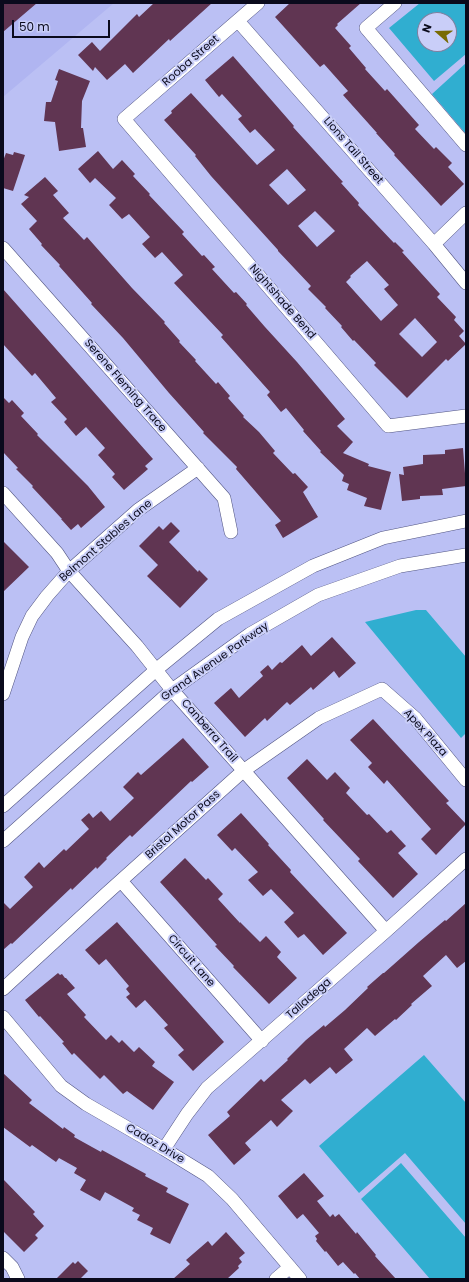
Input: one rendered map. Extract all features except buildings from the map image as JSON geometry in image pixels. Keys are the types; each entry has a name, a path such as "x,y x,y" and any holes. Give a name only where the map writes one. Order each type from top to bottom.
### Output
{"street":[{"name":"Rooba Street","path":"124,119 258,3"},
{"path":"395,3 366,28 466,145"},
{"name":"Lions Tail Street","path":"238,20 434,244 466,283"},
{"name":"Nightshade Bend","path":"124,119 388,426 466,416"},
{"path":"434,244 466,213"},
{"name":"Serene Fleming Trace","path":"3,248 224,498 231,532"},
{"name":"Belmont Stables Lane","path":"3,694 22,637 32,616 47,596 69,571 138,510 198,468"},
{"name":"Canberra Trail","path":"3,493 57,553 69,571 157,669 172,690 386,931"},
{"path":"3,806 157,669 218,619 313,566 383,538 466,522"},
{"name":"Grand Avenue Parkway","path":"3,841 172,690 250,634 318,595 400,566 466,555"},
{"name":"Bristol Motor Pass","path":"3,989 244,771 319,718 382,689"},
{"name":"Apex Plaza","path":"382,689 415,718 466,780"},
{"name":"Talladega","path":"164,1149 187,1114 208,1088 466,859"},
{"name":"Circuit Lane","path":"121,881 262,1041"},
{"name":"Cadoz Drive","path":"3,1017 61,1086 86,1104 208,1176 232,1199 300,1279"},
{"path":"3,1258 12,1267 18,1279"},
{"path":"276,1279 290,1267"}],"shaded area":[{"path":"3,3 114,3 3,97"},
{"path":"420,3 466,3 466,54 434,81 389,28"},
{"path":"466,63 466,134 432,94"},
{"path":"416,610 426,610 466,657 466,733 461,738 365,622"},
{"path":"424,1055 466,1103 466,1224 405,1153 359,1193 319,1146"},
{"path":"401,1163 466,1238 466,1279 430,1279 361,1199"}]}
